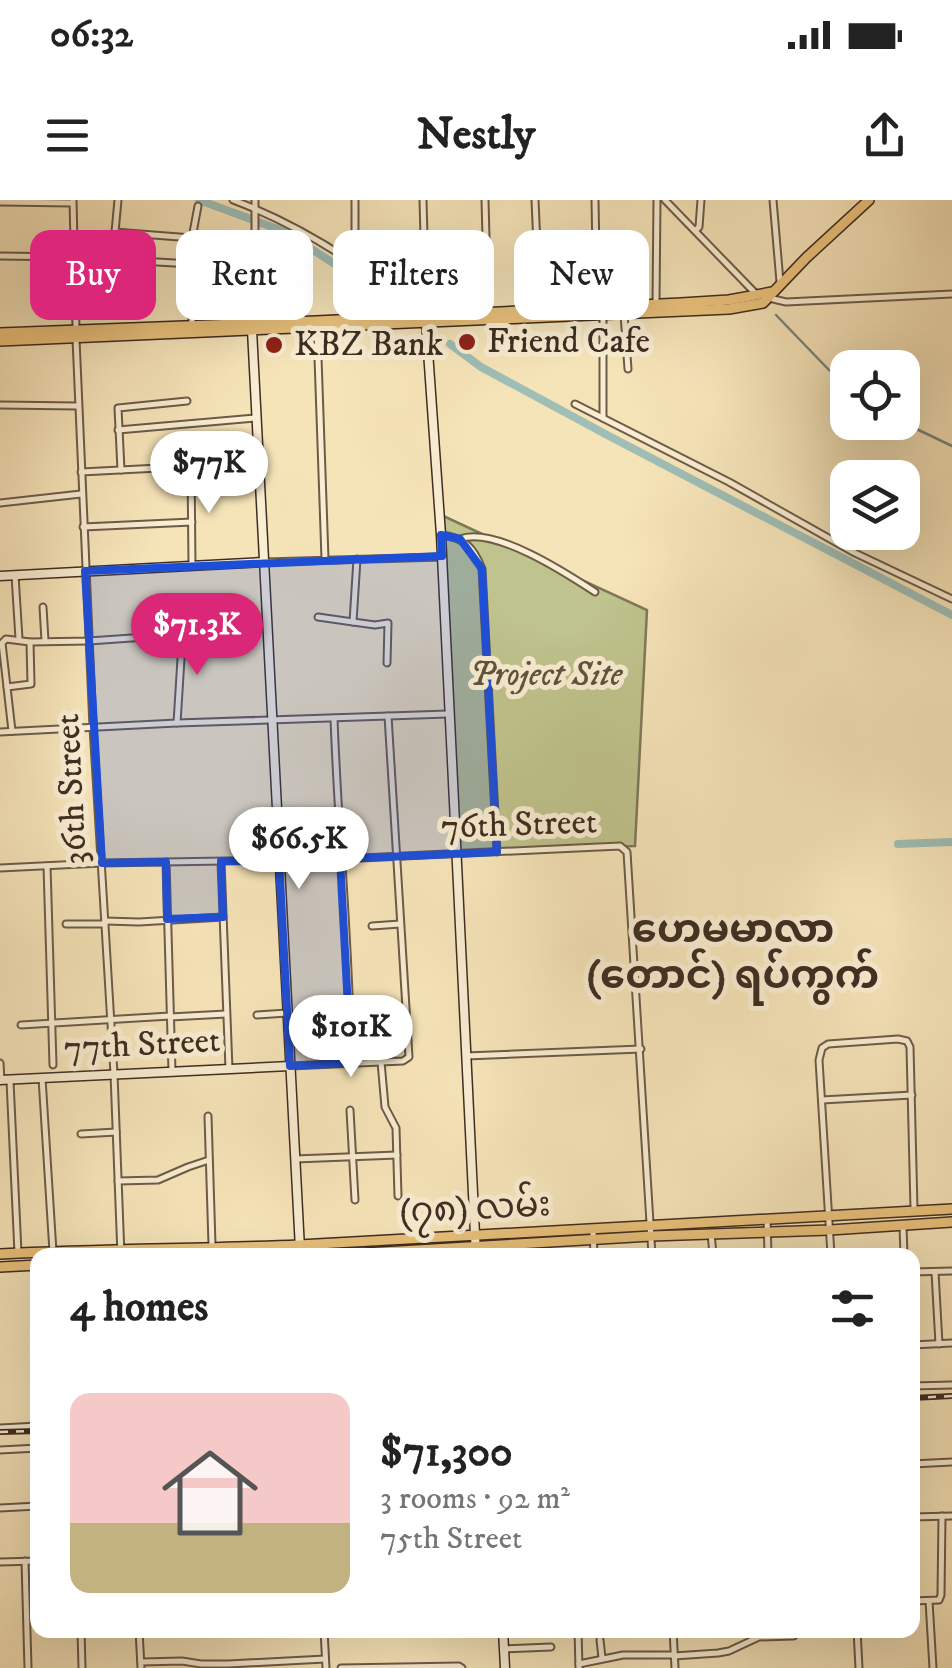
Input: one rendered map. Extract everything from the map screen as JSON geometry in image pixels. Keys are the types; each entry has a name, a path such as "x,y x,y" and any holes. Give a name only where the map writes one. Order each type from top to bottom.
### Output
{"main road":[{"path":"649,308 729,305 769,295 866,201"},
{"path":"649,309 656,308"},
{"path":"0,333 76,334 378,320"},
{"path":"0,342 76,334"},
{"name":"(၇၈) လမ်း","path":"341,1248 474,1235 537,1238 711,1228 766,1219 952,1210"},
{"name":"(၇၈) လမ်း","path":"711,1228 767,1232 952,1222"},
{"name":"(၇၈) လမ်း","path":"490,1248 537,1238"},
{"name":"(၇၈) လမ်း","path":"0,1254 30,1253"},
{"path":"0,1266 30,1265"}],"street":[{"path":"115,230 118,200"},
{"path":"233,200 255,207 333,250"},
{"path":"355,200 355,230"},
{"path":"423,200 424,230"},
{"path":"485,200 486,230"},
{"path":"535,200 536,230"},
{"path":"595,200 596,230"},
{"path":"661,200 769,295 786,302 952,294"},
{"path":"656,308 661,200"},
{"path":"695,231 699,227 700,200"},
{"path":"769,295 774,200"},
{"path":"0,202 73,201"},
{"name":"36th Street","path":"73,201 73,230"},
{"path":"194,230 198,206"},
{"path":"255,207 256,418 300,1248"},
{"path":"0,256 30,256"},
{"name":"36th Street","path":"75,320 88,641 121,1248"},
{"path":"192,320 192,330"},
{"path":"426,320 441,535 476,1248"},
{"path":"599,320 604,418"},
{"path":"624,320 628,369"},
{"path":"317,325 325,559"},
{"path":"121,470 117,409 188,401"},
{"path":"575,404 952,599"},
{"path":"0,405 78,406"},
{"path":"118,430 256,418"},
{"path":"81,472 258,463"},
{"path":"191,466 192,565"},
{"path":"0,503 82,494"},
{"path":"83,527 192,522"},
{"path":"441,535 468,543 482,569 496,852"},
{"path":"460,538 483,538 509,545 595,592"},
{"path":"0,576 325,559 442,557"},
{"path":"352,622 356,560"},
{"path":"15,575 19,639"},
{"path":"44,607 45,642"},
{"path":"318,617 375,625 388,623 387,663"},
{"path":"12,732 2,640 180,637 177,723"},
{"path":"6,687 31,684 30,642"},
{"path":"0,732 448,714"},
{"path":"372,926 400,924 388,716"},
{"path":"334,718 351,1063"},
{"name":"76th Street","path":"0,868 340,859 620,846 627,852 641,1049"},
{"path":"221,860 228,1069"},
{"path":"166,862 172,1071"},
{"path":"47,866 53,1065"},
{"path":"66,924 223,916"},
{"name":"77th Street","path":"3,1079 407,1060 400,924"},
{"path":"257,1015 287,1013"},
{"path":"22,1025 226,1014"},
{"path":"831,1248 819,1060 822,1048 828,1044 898,1040 910,1048 914,1211"},
{"path":"466,1056 641,1049 652,1248"},
{"path":"0,1062 18,1253"},
{"path":"381,1062 385,1108 396,1128 398,1196"},
{"path":"42,1078 53,1248"},
{"path":"822,1100 912,1095"},
{"path":"350,1110 354,1200"},
{"path":"208,1116 212,1248"},
{"path":"80,1134 116,1132"},
{"path":"295,1159 397,1155"},
{"path":"118,1181 158,1180 209,1160"},
{"path":"766,1219 768,1248"},
{"path":"903,1226 904,1248"},
{"path":"711,1228 712,1248"},
{"path":"593,1235 594,1248"},
{"path":"537,1238 537,1248"},
{"path":"920,1272 952,1271"},
{"path":"935,1272 939,1344"},
{"path":"920,1344 952,1343"},
{"path":"920,1384 952,1385"},
{"path":"0,1428 30,1426"},
{"path":"0,1450 30,1448"},
{"path":"920,1464 952,1462"},
{"path":"0,1508 30,1506"},
{"path":"920,1601 940,1600 942,1516"},
{"path":"920,1517 952,1516"},
{"path":"25,1561 28,1668"},
{"path":"0,1562 30,1561"},
{"path":"942,1572 952,1570"},
{"path":"929,1600 933,1668"},
{"path":"81,1638 82,1668"},
{"path":"139,1638 141,1665 182,1660 228,1664 325,1659"},
{"path":"324,1638 326,1668"},
{"path":"503,1638 506,1668"},
{"path":"578,1638 579,1666 623,1655 728,1651 757,1638"},
{"path":"673,1638 675,1668"},
{"path":"857,1638 859,1668"},
{"path":"600,1640 602,1658"},
{"path":"504,1649 551,1646"},
{"path":"341,1668 462,1668"}],"highlighted area":[{"path":"441,535 460,539 482,569 497,852 340,859 351,1063 290,1066 279,861 221,861 223,917 167,919 166,862 102,863 85,571 442,556"}],"green space":[{"name":"Project Site","path":"439,514 647,610 635,846 455,852"}],"waterway":[{"path":"199,200 283,231 333,263"},
{"path":"776,315 830,371"},
{"path":"450,344 481,367 952,615"},
{"path":"920,431 952,446"},
{"path":"898,844 952,842"}],"railway":[{"path":"920,1398 952,1396"},
{"path":"0,1432 30,1431"}],"place":[{"name":"Friend Cafe","path":"467,342"},
{"name":"KBZ Bank","path":"274,345"}],"district":[{"name":"ဟေမမာလာ (တောင်) ရပ်ကွက်","path":"733,954"}]}
